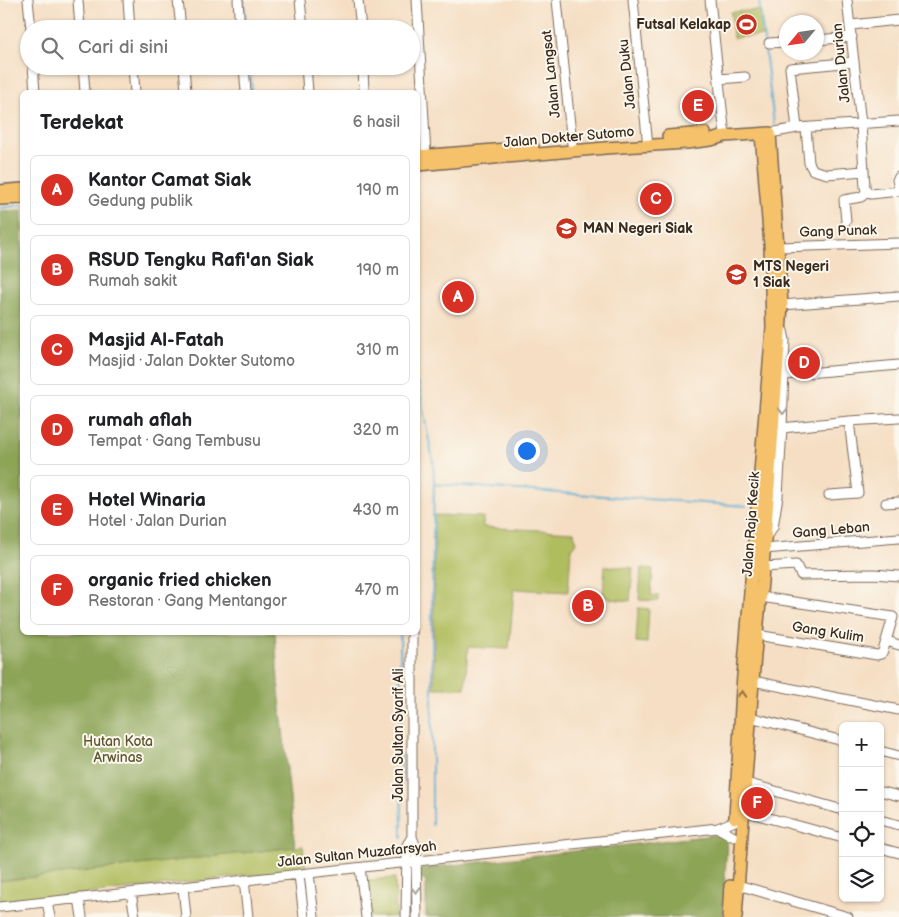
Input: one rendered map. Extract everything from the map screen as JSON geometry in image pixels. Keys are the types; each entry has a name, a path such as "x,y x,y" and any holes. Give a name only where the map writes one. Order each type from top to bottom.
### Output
{"main road":[{"name":"Jalan Dokter Sutomo","path":"420,165 605,148 711,132 723,136 766,133"},
{"name":"Jalan Raja Kecik","path":"728,917 738,885 765,544 776,328 773,311 771,207 766,133"},
{"name":"Jalan Dokter Sutomo","path":"422,156 572,144 648,142"},
{"path":"0,192 20,189"},
{"path":"0,199 20,198"},
{"name":"Jalan Raja Kecik","path":"736,917 733,902 734,838 742,688 776,328 782,305 779,247 771,207"}],"street":[{"path":"28,0 30,20"},
{"path":"78,0 79,20"},
{"path":"128,0 129,20"},
{"path":"178,0 180,20"},
{"path":"238,0 239,20"},
{"path":"300,0 302,20"},
{"path":"358,0 360,20"},
{"path":"416,20 417,0"},
{"name":"Jalan Langsat","path":"557,0 572,144"},
{"name":"Jalan Duku","path":"633,0 648,142"},
{"path":"710,0 723,136"},
{"name":"Jalan Durian","path":"847,0 867,192"},
{"path":"851,25 899,20"},
{"path":"824,39 852,37"},
{"path":"769,43 779,42"},
{"path":"854,62 790,68 801,128 812,170 827,174 864,171"},
{"path":"34,75 35,90"},
{"path":"84,75 85,90"},
{"path":"134,75 135,90"},
{"path":"185,75 186,90"},
{"path":"245,75 246,90"},
{"path":"307,75 308,90"},
{"path":"363,75 364,90"},
{"path":"417,75 418,90"},
{"path":"719,79 745,76"},
{"name":"Jalan Dokter Sutomo","path":"766,133 801,128 899,121"},
{"path":"420,125 422,156"},
{"path":"846,221 844,200 862,197 867,192 871,194 899,189 897,180 899,177"},
{"name":"Gang Punak","path":"779,247 899,242"},
{"path":"782,305 899,296"},
{"path":"765,544 774,522 778,496 782,428 785,340 783,330 776,328"},
{"path":"784,375 899,365"},
{"path":"782,428 899,418"},
{"path":"829,495 858,492 849,421"},
{"path":"886,503 899,502"},
{"name":"Gang Leban","path":"765,544 899,538"},
{"path":"763,567 796,565 801,575 874,574 899,576"},
{"path":"761,597 892,617 887,641 899,645"},
{"name":"Jalan Sultan Syarif Ali","path":"412,635 412,837 407,845 416,917"},
{"name":"Gang Kulim","path":"757,635 877,655 884,651 887,641"},
{"path":"753,680 899,710"},
{"path":"750,718 839,740"},
{"path":"884,752 899,756"},
{"path":"746,783 839,809"},
{"path":"884,792 899,796"},
{"path":"743,811 839,837"},
{"name":"Jalan Sultan Muzafarsyah","path":"0,907 718,828 735,821"},
{"path":"884,821 899,826"},
{"path":"718,828 734,838"},
{"path":"884,849 899,853"},
{"name":"Jalan Sultan Syarif Ali","path":"406,917 410,863"},
{"path":"360,868 366,917"},
{"path":"309,873 314,917"},
{"path":"299,875 304,917"},
{"path":"244,880 248,917"},
{"path":"738,885 848,917"},
{"path":"183,887 186,917"},
{"path":"131,894 135,917"},
{"path":"79,898 82,917"},
{"path":"47,902 50,917"}],"green space":[{"name":"Futsal Kelakap","path":"760,10 763,36 733,38 731,12"},
{"name":"Hutan Kota Arwinas","path":"20,210 20,635 275,635 295,847 0,881 0,211"},
{"path":"434,515 483,517 483,527 574,532 576,542 571,550 568,592 514,589 509,649 468,647 465,688 434,688"},
{"path":"605,566 633,568 630,601 603,597"},
{"path":"641,568 653,569 651,595 658,596 658,601 639,600"},
{"path":"638,608 649,609 647,643 636,642"},
{"path":"714,835 722,836 727,840 723,917 426,917 426,882 419,877 419,869"},
{"path":"303,846 306,869 0,904 0,881"},
{"path":"395,878 396,917 371,917 367,880"}],"waterway":[{"path":"244,0 245,20"},
{"path":"759,0 774,124"},
{"path":"251,75 252,90"},
{"path":"0,185 20,183"},
{"path":"0,208 20,205"},
{"path":"420,393 433,461 434,480 432,825"},
{"path":"434,484 746,506"},
{"path":"400,635 401,725"},
{"path":"401,754 402,838"}],"place":[{"name":"Futsal Kelakap","path":"747,24"},
{"name":"Hotel Winaria","path":"698,106"},
{"name":"Masjid Al-Fatah","path":"656,199"},
{"name":"MAN Negeri Siak","path":"567,228"},
{"name":"MTS Negeri 1 Siak","path":"737,274"},
{"name":"Kantor Camat Siak","path":"458,297"},
{"name":"rumah aflah","path":"804,363"},
{"name":"RSUD Tengku Rafi'an Siak","path":"588,606"},
{"name":"organic fried chicken","path":"757,803"}]}
